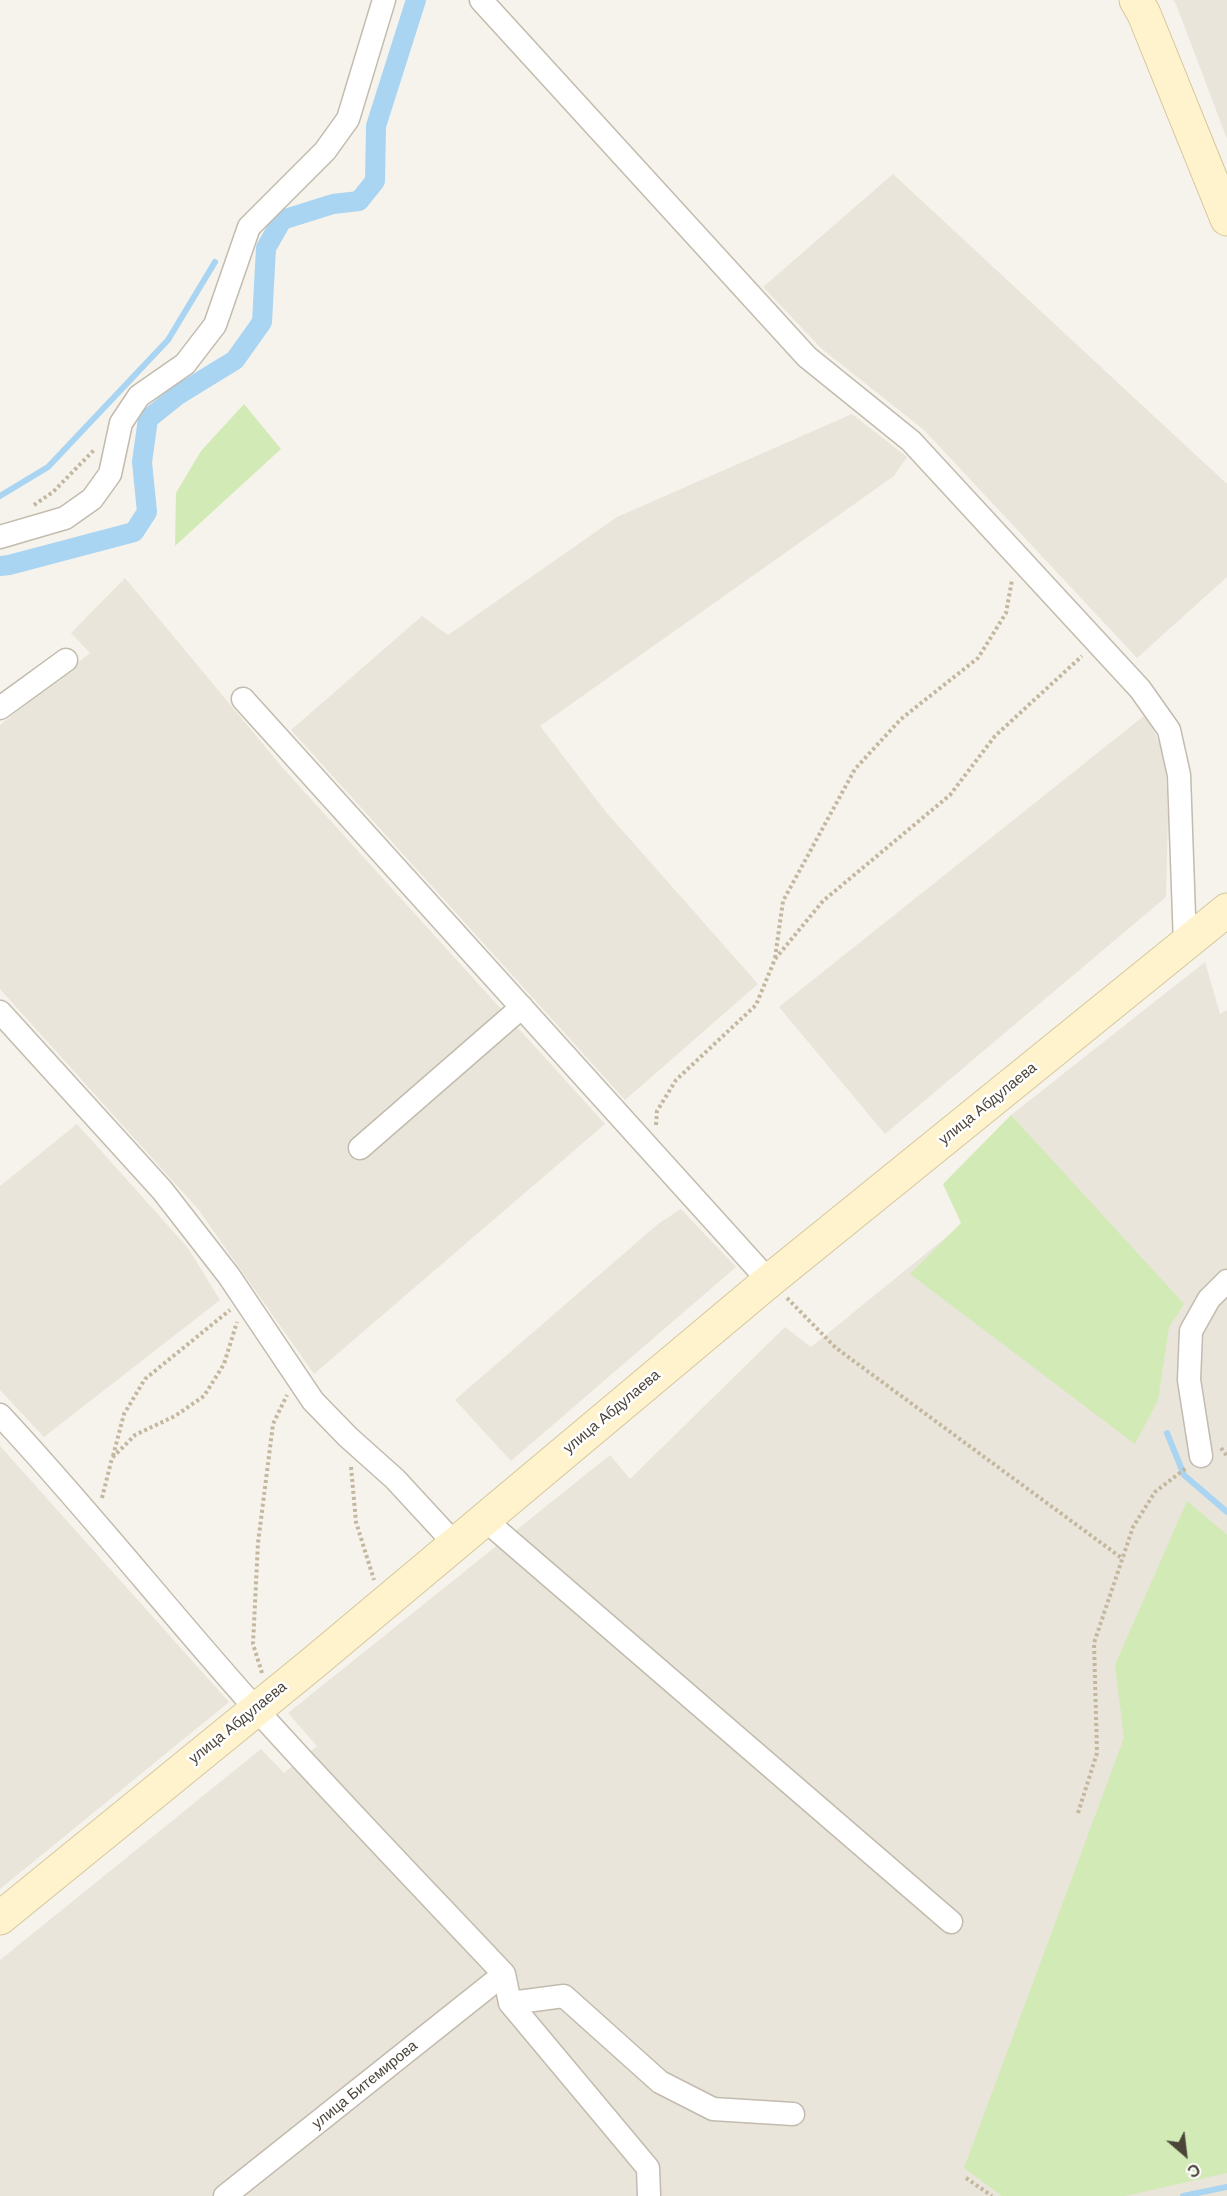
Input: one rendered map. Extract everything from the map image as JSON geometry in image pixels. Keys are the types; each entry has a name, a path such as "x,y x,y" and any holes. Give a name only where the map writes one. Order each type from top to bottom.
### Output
{"main road":[{"path":"1136,0 1144,14 1227,219"},
{"name":"улица Абдулаева","path":"0,1918 382,1605 769,1281 1227,910"}],"street":[{"path":"0,537 65,518 92,499 110,474 121,423 139,396 185,364 215,325 249,227 325,151 348,119 384,0"},
{"path":"481,0 807,357 911,441 1140,689 1169,730 1179,775 1185,944"},
{"path":"0,708 66,660"},
{"path":"243,699 769,1281"},
{"path":"360,1148 522,1007"},
{"path":"0,1012 162,1190 229,1276 313,1401 394,1479 455,1544"},
{"path":"1201,1456 1189,1380 1191,1331 1209,1299 1227,1281"},
{"path":"0,1415 57,1476 96,1523 263,1703 504,1974 510,2003 648,2168 649,2196"},
{"path":"484,1520 951,1922"},
{"name":"улица Битемирова","path":"225,2196 504,1974"},
{"path":"510,2003 564,1996 660,2082 713,2109 794,2114"}],"path":[{"path":"27,510 53,492 121,423"},
{"path":"655,1154 657,1111 676,1080 756,1005 775,959 783,901 855,769 901,718 978,658 1006,612 1016,556"},
{"path":"775,959 823,901 950,795 995,736 1096,643"},
{"path":"769,1281 836,1348 1122,1559"},
{"path":"112,1458 135,1435 175,1416 204,1396 224,1364 244,1298"},
{"path":"96,1523 124,1414 145,1379 244,1298"},
{"path":"263,1703 253,1644 258,1543 273,1424 296,1375"},
{"path":"348,1437 356,1522 382,1605"},
{"path":"1078,1813 1097,1753 1094,1643 1133,1527 1155,1492 1201,1456"},
{"path":"966,2178 992,2196"}],"shaded area":[{"path":"1173,0 1227,0 1227,139 1176,4"},
{"path":"893,174 1227,484 1227,577 1137,658 924,430 822,349 763,287"},
{"path":"852,414 907,457 894,476 540,726 606,812 758,984 625,1100 291,730 422,616 448,635 617,517"},
{"path":"125,578 282,767 605,1124 314,1374 198,1209 0,989 0,725 90,653 71,633"},
{"path":"1145,715 1165,752 1168,816 1166,897 885,1134 779,1007"},
{"path":"1205,962 1220,1014 1227,1010 1227,2196 0,2196 0,1960 261,1749 284,1773 317,1746 288,1713 610,1455 630,1479 785,1327 811,1347 1047,1155 1011,1115"},
{"path":"77,1124 188,1248 220,1300 44,1437 0,1390 0,1186"},
{"path":"681,1209 736,1267 511,1461 455,1400 658,1224"},
{"path":"0,1446 229,1702 0,1889"}],"green space":[{"path":"244,404 281,449 175,546 176,493 201,451"},
{"path":"1011,1115 1184,1304 1169,1327 1158,1400 1135,1444 910,1274 961,1223 943,1184"},
{"path":"1187,1501 1227,1535 1227,2173 1125,2196 1002,2196 964,2168 1124,1738 1115,1665"}],"waterway":[{"path":"0,566 134,532 147,512 142,462 148,419 178,395 235,360 262,322 266,248 282,220 333,204 359,201 375,181 376,126 416,0"},
{"path":"0,496 48,467 168,340 215,262"},
{"path":"1167,1433 1184,1475 1227,1512"},
{"path":"1183,2196 1227,2187"}]}
